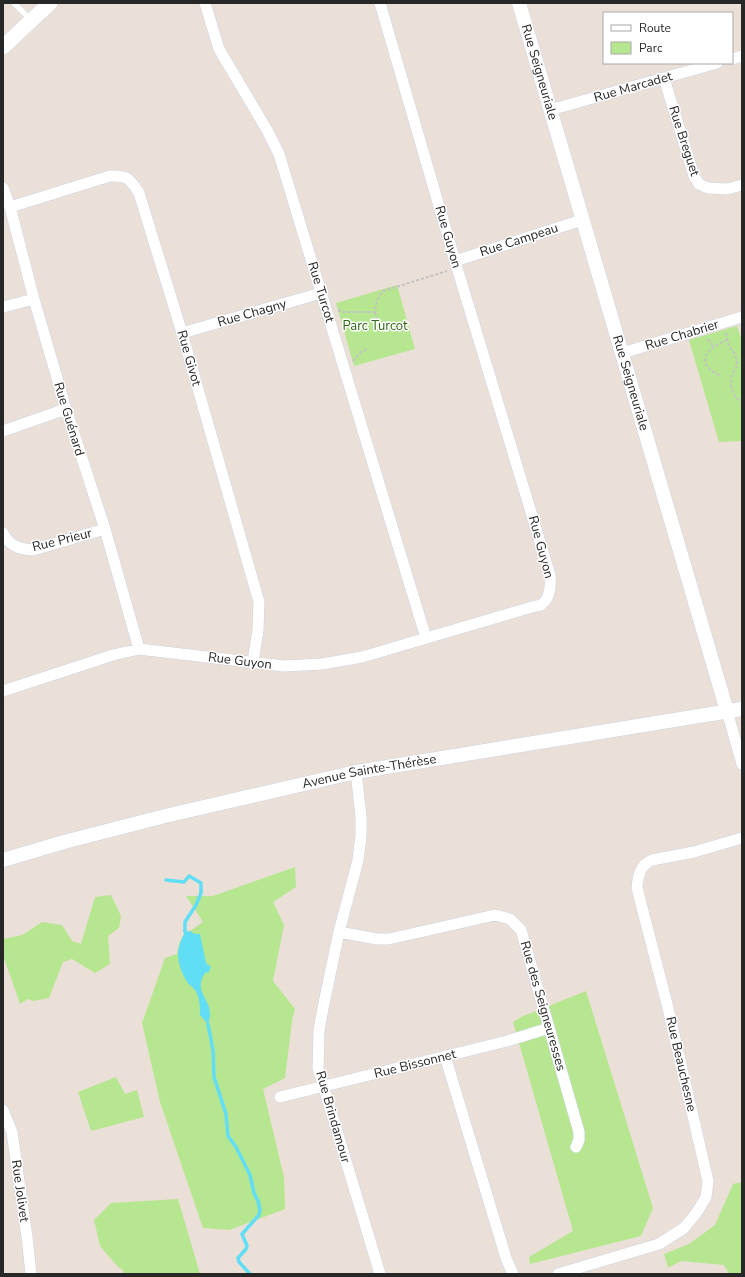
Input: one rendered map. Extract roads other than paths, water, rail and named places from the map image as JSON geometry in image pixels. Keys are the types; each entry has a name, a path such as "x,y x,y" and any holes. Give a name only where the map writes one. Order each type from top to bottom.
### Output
{"main road":[{"path":"3,47 50,3"}],"street":[{"name":"Rue Turcot","path":"205,3 219,49 267,130 279,154 426,638"},
{"name":"Rue Guyon","path":"3,690 113,655 139,649 284,666 322,664 362,657 542,604 548,596 552,587 550,575 456,264 380,3"},
{"name":"Rue Seigneuriale","path":"519,3 742,764"},
{"name":"Rue Marcadet","path":"550,110 713,64"},
{"name":"Rue Breguet","path":"664,78 694,176 699,184 708,188 727,190 742,185"},
{"name":"Rue Givot","path":"10,207 110,176 122,176 131,181 139,193 182,333 259,602 258,630 253,662"},
{"name":"Rue Guénard","path":"3,188 10,207 34,299 66,409 104,529 139,649"},
{"name":"Rue Campeau","path":"456,264 582,220"},
{"name":"Rue Chagny","path":"182,333 323,298"},
{"path":"3,307 34,299"},
{"name":"Rue Chabrier","path":"622,353 742,317"},
{"path":"3,430 66,409"},
{"name":"Rue Prieur","path":"3,533 6,540 21,549 33,550 104,529"},
{"name":"Avenue Sainte-Thérèse","path":"3,860 64,842 157,818 356,772 742,709"},
{"name":"Rue Brindamour","path":"356,772 361,816 361,836 358,860 339,932 322,1008 319,1031 318,1068 380,1274"},
{"name":"Rue Beauchesne","path":"558,1274 659,1244 684,1228 697,1212 706,1197 708,1181 667,1004 637,888 638,877 642,867 652,860 694,852 742,838"},
{"name":"Rue des Seigneuresses","path":"339,932 389,940 495,915 510,919 521,930 550,1028 579,1132 579,1140 576,1147"},
{"name":"Rue Bissonnet","path":"280,1097 507,1041 550,1028"},
{"path":"445,1056 506,1258 513,1274"},
{"name":"Rue Jolivet","path":"3,1110 12,1132 31,1274"}],"lane":[{"path":"14,3 32,20"}],"water":[{"path":"190,931 195,934 200,934 206,963 211,967 209,972 205,973 201,985 201,990 209,1008 210,1015 208,1024 200,1015 200,1005 197,993 187,982 178,957 178,951 185,932"}],"waterway":[{"path":"166,880 184,882 189,876 201,883 201,893 196,905 185,922 185,932"},
{"path":"208,1024 213,1050 214,1077 226,1114 228,1136 236,1147 250,1175 260,1210 259,1215 242,1234 247,1246 238,1258 239,1262 250,1274"}],"park label":[{"name":"Parc Turcot","path":"375,326"}]}
